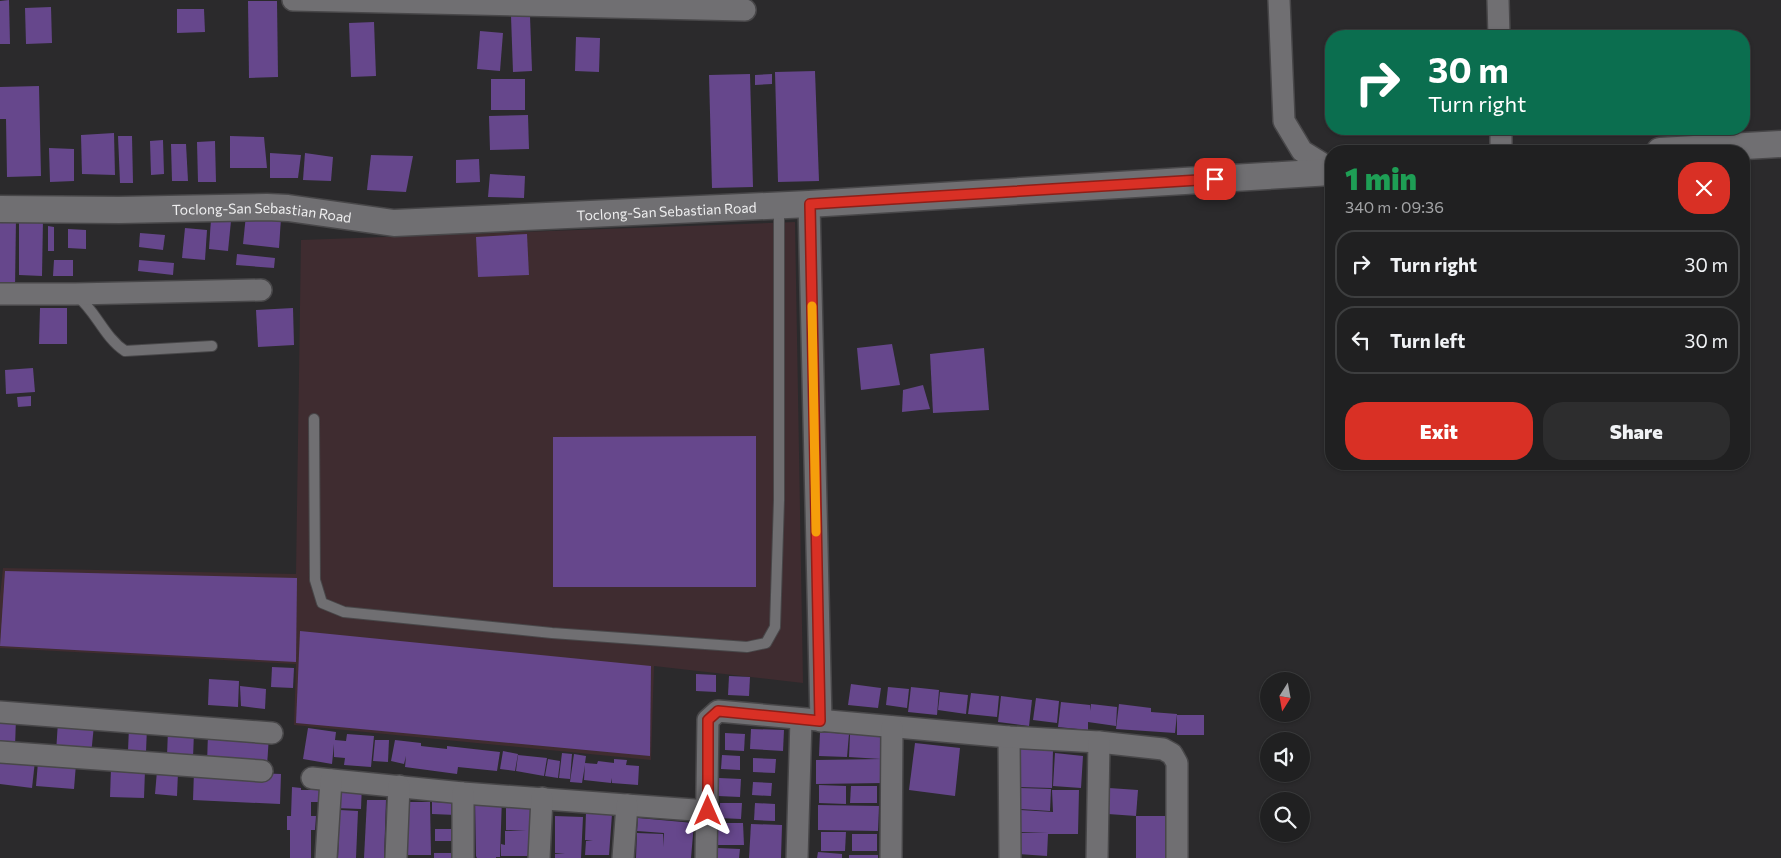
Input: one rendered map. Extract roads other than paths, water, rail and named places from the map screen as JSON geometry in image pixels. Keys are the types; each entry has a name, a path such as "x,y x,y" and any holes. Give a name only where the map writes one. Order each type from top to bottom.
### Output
{"street":[{"path":"293,0 746,10"},
{"path":"1279,0 1284,121 1302,151 1325,166"},
{"path":"1498,0 1499,30"},
{"path":"1750,146 1781,144"},
{"name":"Toclong-San Sebastian Road","path":"0,210 268,207 297,209 394,223 779,206 1325,170"},
{"path":"797,858 811,720 810,204"},
{"path":"0,294 262,290"},
{"path":"706,858 708,720 718,711 1009,737 1100,742 1163,749 1172,754 1177,763 1177,858"},
{"path":"0,712 272,733"},
{"path":"890,858 892,727"},
{"path":"1009,737 1010,858"},
{"path":"1097,858 1100,742"},
{"path":"0,752 262,771"},
{"path":"326,858 321,779 462,793 708,811"},
{"path":"396,858 399,786"},
{"path":"462,793 463,858"},
{"path":"539,858 542,798"},
{"path":"623,858 627,805"}],"lane":[{"path":"314,419 316,580 322,603 344,612 552,633 747,648 766,642 774,627 778,509 779,206"},
{"path":"75,294 85,302 116,345 125,351 212,346"}]}
